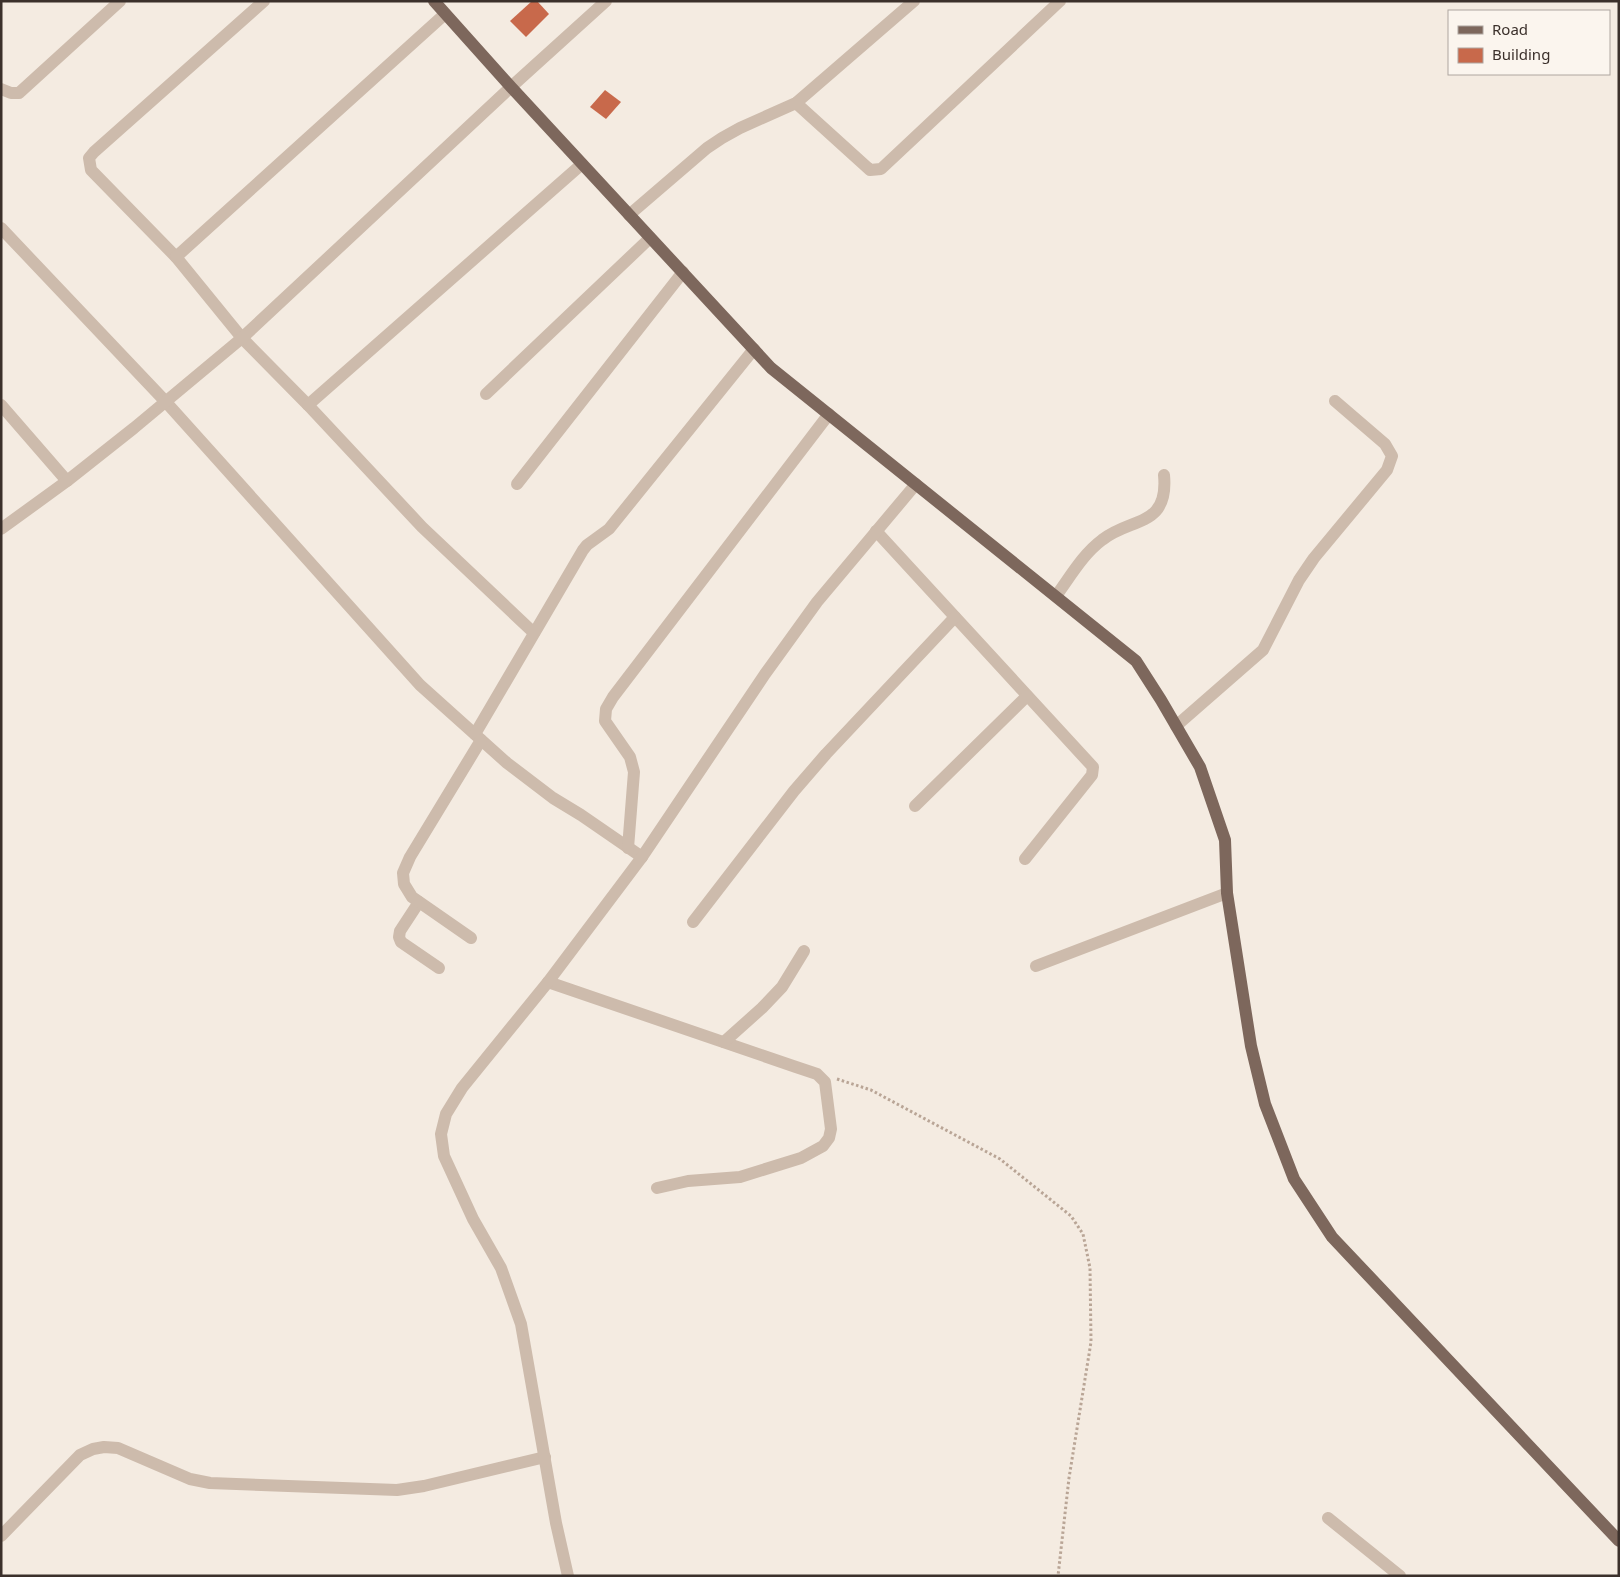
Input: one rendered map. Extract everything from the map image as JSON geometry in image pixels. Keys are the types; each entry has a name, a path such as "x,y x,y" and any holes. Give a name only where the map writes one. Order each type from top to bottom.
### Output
{"main road":[{"path":"434,1 771,368 1136,661 1200,767 1225,840 1227,893 1251,1046 1265,1104 1294,1179 1332,1237 1619,1542"}],"street":[{"path":"1,89 11,93 19,93 120,1"},
{"path":"264,1 94,152 89,158 91,170 176,257 242,338 308,405 422,527 534,633"},
{"path":"1,529 68,481 242,338 606,1"},
{"path":"629,215 722,138 796,103 914,1"},
{"path":"796,103 870,170 881,169 1060,1"},
{"path":"176,257 445,14"},
{"path":"308,405 582,164"},
{"path":"1,228 165,401 420,685 507,763 553,798 642,857"},
{"path":"486,394 650,238"},
{"path":"517,484 683,272"},
{"path":"471,938 412,897 404,884 403,873 410,857 534,633 583,550 609,529 754,349"},
{"path":"1176,726 1263,650 1299,580 1314,558 1387,470 1392,456 1385,444 1335,401"},
{"path":"1,404 68,481"},
{"path":"628,848 634,772 630,758 606,721 606,709 613,697 828,414"},
{"path":"1056,596 1090,550 1103,538 1145,520 1154,512 1160,503 1165,488 1164,475"},
{"path":"568,1576 564,1565 521,1324 501,1268 472,1220 444,1156 442,1134 446,1114 462,1088 548,982 642,857 765,674 817,602 916,484"},
{"path":"876,531 1093,767 1092,776 1025,859"},
{"path":"693,922 794,791 826,754 955,617"},
{"path":"915,806 1028,696"},
{"path":"1036,966 1227,893"},
{"path":"419,902 400,931 399,937 401,942 438,968"},
{"path":"724,1042 782,987 804,951"},
{"path":"548,982 804,1069 823,1078 826,1082 831,1129 829,1138 823,1146 801,1158 740,1177 688,1182 657,1188"},
{"path":"1,1536 80,1456 92,1448 118,1448 190,1480 210,1483 397,1490 424,1486 544,1457"},
{"path":"1328,1518 1400,1576"}],"path":[{"path":"823,1078 844,1080 870,1090 1000,1159 1071,1216 1083,1234 1090,1268 1091,1342 1069,1478 1058,1576"}],"building":[{"path":"532,1 537,1 549,14 526,37 510,21"},
{"path":"605,90 621,102 606,119 590,107"}]}
